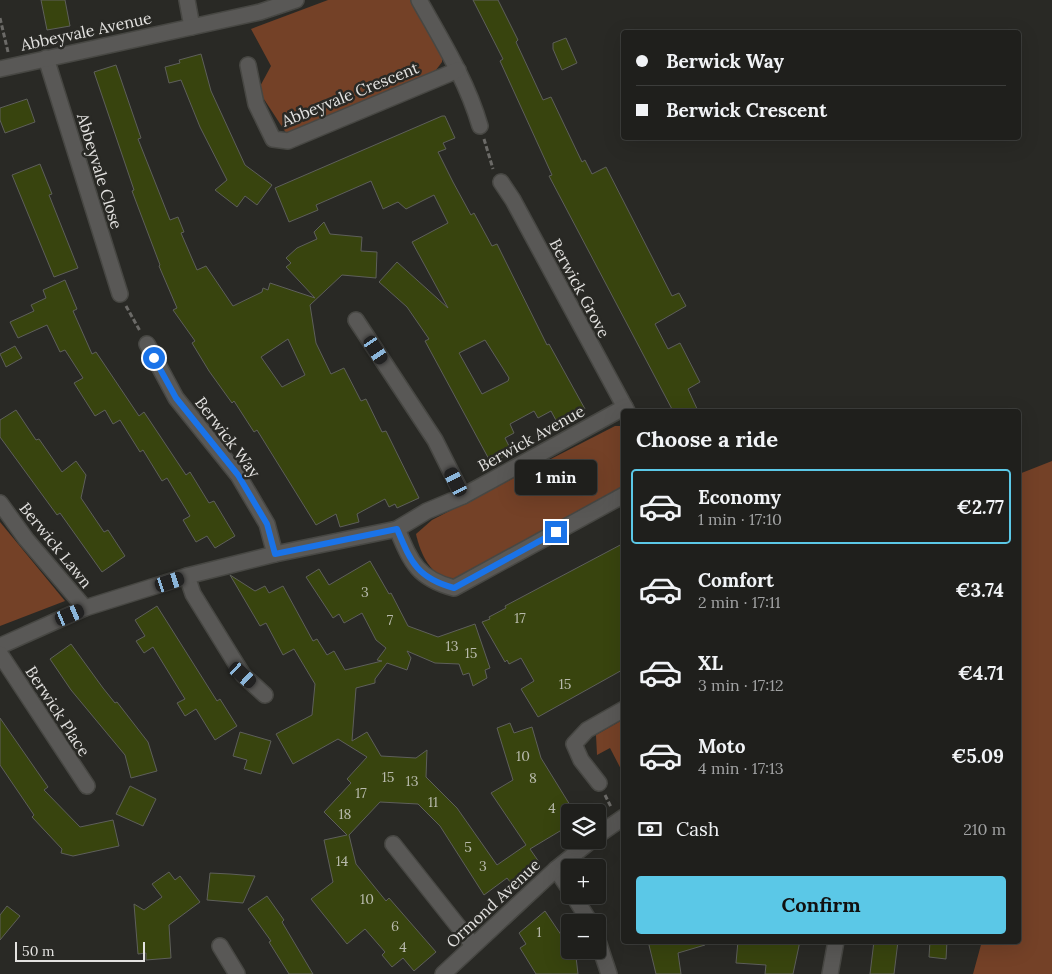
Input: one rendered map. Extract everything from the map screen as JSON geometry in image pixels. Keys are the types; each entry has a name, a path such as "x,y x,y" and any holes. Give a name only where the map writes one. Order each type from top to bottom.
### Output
{"street":[{"path":"187,0 192,27"},
{"name":"Abbeyvale Avenue","path":"6,67 260,12 296,0"},
{"path":"419,0 458,70 473,102 480,126"},
{"name":"Abbeyvale Close","path":"46,58 120,294"},
{"name":"Abbeyvale Crescent","path":"248,65 256,104 273,139 288,141 458,70"},
{"name":"Berwick Grove","path":"501,182 513,200 626,409"},
{"path":"356,320 435,440 463,496"},
{"name":"Berwick Way","path":"147,344 176,398 238,475 267,524 275,554"},
{"name":"Berwick Avenue","path":"0,646 84,608 187,576 275,554 397,529 427,511 463,496 621,412"},
{"path":"397,529 410,560 433,582 454,588 621,497"},
{"name":"Berwick Lawn","path":"0,503 26,539 84,608"},
{"path":"187,576 193,594 243,675 266,695"},
{"name":"Berwick Place","path":"0,654 87,786"},
{"path":"599,783 581,760 574,744 587,730 621,711"},
{"path":"606,829 621,818"},
{"path":"393,844 473,945"},
{"name":"Ormond Avenue","path":"443,974 556,869 581,849"},
{"path":"556,869 561,876"},
{"path":"830,974 835,944"},
{"path":"220,946 237,974"},
{"path":"604,959 609,974"}],"path":[{"path":"0,18 6,67"},
{"path":"480,126 491,164 501,182"},
{"path":"120,294 147,344"},
{"path":"599,783 621,818"}],"shaded area":[{"path":"328,0 410,0 442,54 442,62 436,70 290,139 258,90 271,66 251,29"},
{"path":"615,426 621,426 621,489 463,576 445,577 437,573 426,560 416,534 432,520"},
{"path":"1052,461 1052,974 973,974 981,944 1021,944 1021,473"},
{"path":"0,522 65,601 0,626"},
{"path":"621,721 621,769 610,748 597,755 596,735"}],"building":[{"path":"41,0 65,0 70,26 47,30"},
{"path":"473,0 498,0 518,40 516,42 543,100 551,97 582,162 585,160 592,174 606,167 672,296 679,293 686,306 655,324 668,349 680,343 700,382 688,389 697,409 672,409 549,176 552,175 500,61 503,59"},
{"path":"566,38 577,63 562,70 553,49 553,43"},
{"path":"201,54 211,91 245,165 272,185 257,205 245,196 237,207 215,190 227,180 200,127 181,80 169,83 165,67 180,63 179,60"},
{"path":"116,65 141,138 138,139 170,220 178,217 184,232 181,233 197,270 206,266 233,306 262,292 263,288 268,290 270,283 315,298 286,267 291,263 286,258 297,248 317,239 314,232 324,222 330,234 362,237 361,251 377,252 376,278 342,275 310,305 316,343 331,374 344,368 361,401 366,399 382,432 386,431 419,498 397,508 395,504 389,507 385,499 357,514 359,522 340,527 336,514 316,525 257,430 254,432 234,401 232,403 209,371 192,343 195,341 173,310 177,308 159,266 132,191 134,190 94,72","holes":["288,339 305,375 282,387 261,357"]},
{"path":"27,99 35,122 5,133 0,120 0,108"},
{"path":"445,116 455,138 443,143 446,149 438,152 471,215 474,213 492,246 497,244 547,345 549,344 585,409 558,424 551,411 538,418 534,411 510,424 514,433 505,438 512,452 491,463 425,341 429,339 407,307 379,282 397,262 448,308 412,242 448,223 434,195 406,209 398,202 383,209 371,181 316,205 318,210 289,222 275,188","holes":["485,340 509,378 508,381 482,394 459,353"]},
{"path":"40,164 52,194 49,195 78,268 54,277 12,175"},
{"path":"65,280 77,309 73,311 92,354 96,352 139,416 144,412 186,475 190,472 209,503 214,501 235,536 215,548 207,536 196,542 183,520 190,516 167,478 162,481 143,450 140,452 120,420 113,424 105,410 95,416 74,383 83,378 65,350 60,352 47,325 18,338 10,322 34,311 31,305 46,298 43,290"},
{"path":"15,346 22,358 6,367 0,354"},
{"path":"16,410 36,440 39,439 62,472 76,461 86,475 81,498 104,532 108,530 125,556 102,572 60,513 57,515 0,437 0,420"},
{"path":"621,545 621,671 538,717 521,689 534,681 521,658 509,664 507,660 505,662 482,622 506,608 505,606"},
{"path":"370,561 389,594 391,593 408,626 438,637 475,624 490,668 485,670 487,678 473,686 469,673 463,675 459,664 435,663 407,651 411,658 407,670 387,663 375,679 375,683 356,688 352,741 367,732 381,756 416,758 427,750 426,777 457,808 497,865 526,845 491,793 513,780 497,728 510,723 514,733 532,727 541,758 569,804 561,804 561,830 530,849 539,862 511,883 507,878 484,895 440,826 418,804 380,802 349,835 356,864 386,901 389,898 436,952 414,971 403,958 392,967 382,955 385,952 365,929 347,944 311,899 333,882 324,840 347,835 324,812 351,783 347,779 367,757 338,739 293,764 276,734 312,715 315,684 294,649 283,655 266,623 260,626 230,575 255,591 265,586 269,593 283,586 313,641 317,639 327,655 334,651 345,670 382,661 377,660 386,648 376,640 362,613 344,623 339,614 333,618 306,577 319,569 329,585"},
{"path":"157,606 217,701 220,699 237,726 215,740 196,709 185,716 177,703 185,699 153,647 144,653 136,641 145,636 135,620"},
{"path":"71,644 103,688 115,703 117,702 148,742 157,771 131,778 125,755 71,690 50,659"},
{"path":"0,718 48,787 44,790 80,827 113,820 119,846 73,856 61,853 62,849 32,817 34,815 0,765"},
{"path":"240,732 271,741 261,774 244,769 247,760 233,756"},
{"path":"130,786 156,799 143,826 116,814"},
{"path":"169,872 175,880 180,876 200,902 169,925 171,958 146,960 146,953 138,954 134,904 144,910 162,897 152,884"},
{"path":"210,873 255,876 243,903 207,900"},
{"path":"267,896 284,920 282,922 313,974 289,974 269,942 271,941 248,909"},
{"path":"7,906 20,916 0,940 0,915"},
{"path":"545,911 561,935 561,959 576,959 578,974 536,974 520,948 526,944 519,933"},
{"path":"649,944 705,944 678,953 681,974 656,974"},
{"path":"738,944 799,944 793,974 765,974 766,965 736,963"},
{"path":"874,944 898,944 894,974 870,974"},
{"path":"930,944 947,944 946,959 929,957"}],"route":[{"path":"154,358 176,398 238,475 267,524 275,554 397,529 410,560 433,582 454,588 556,532"}]}
